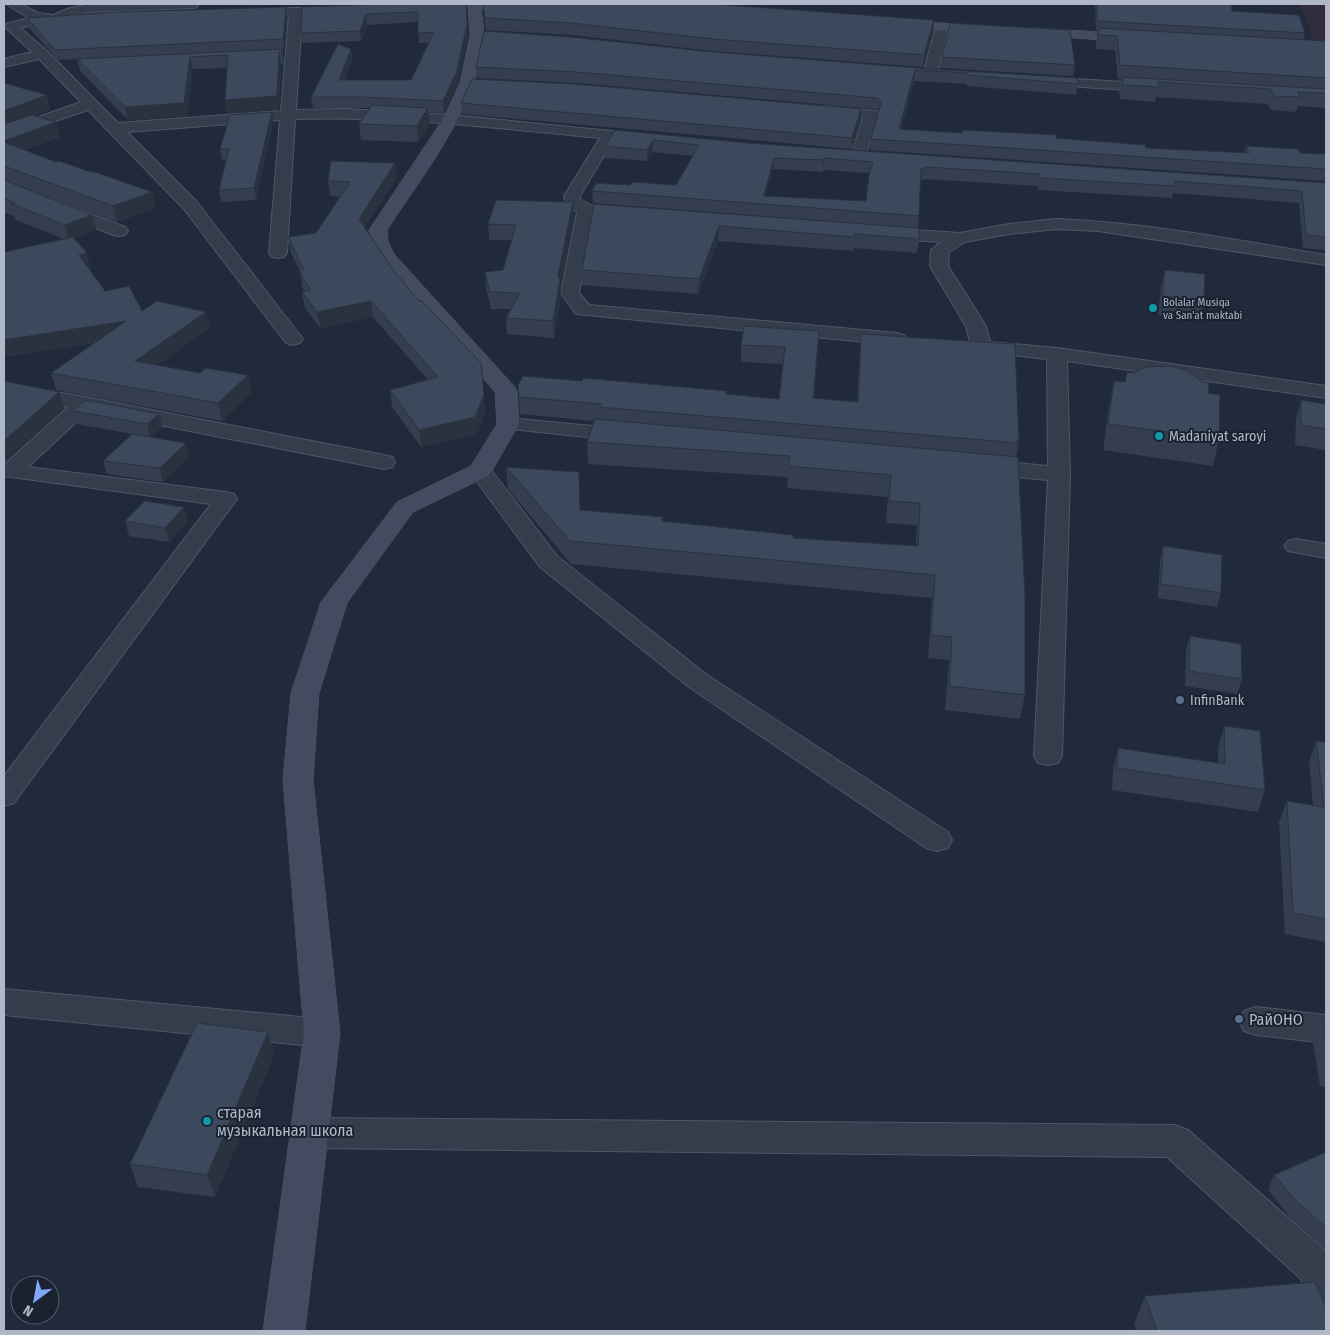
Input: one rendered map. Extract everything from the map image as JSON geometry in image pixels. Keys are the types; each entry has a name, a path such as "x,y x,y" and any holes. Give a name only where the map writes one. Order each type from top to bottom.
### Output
{"street":[{"path":"12,4 32,16 48,19"},
{"path":"284,1331 322,1033 298,780 305,693 334,602 405,507 480,471 508,424 506,391 386,256 379,241 378,230 472,84 482,36 468,5 498,4"},
{"path":"8,25 48,19 196,9"},
{"path":"239,13 352,9"},
{"path":"278,253 289,114 289,55 296,11"},
{"path":"882,23 1001,30"},
{"path":"8,25 42,54 190,205 293,340"},
{"path":"930,74 942,27"},
{"path":"1021,32 1149,39"},
{"path":"4,63 42,54"},
{"path":"53,66 72,65"},
{"path":"1028,80 1167,89"},
{"path":"4,134 90,104"},
{"path":"812,109 871,114 859,155"},
{"path":"114,128 289,114 346,113 451,119 659,139"},
{"path":"609,134 572,196 572,201 586,210 615,212"},
{"path":"841,154 878,157"},
{"path":"4,186 119,231"},
{"path":"586,210 570,293 583,310 912,340"},
{"path":"870,232 960,238 1009,229 1057,224 1098,226 1229,244 1326,260"},
{"path":"960,238 940,250 939,266 976,326 981,347"},
{"path":"961,345 1057,354 1326,392"},
{"path":"1048,756 1059,474 1057,354"},
{"path":"4,389 85,403 384,462"},
{"path":"4,796 226,499 10,471 85,403"},
{"path":"508,424 646,437"},
{"path":"961,465 1059,474"},
{"path":"480,471 549,562 698,681 938,840"},
{"path":"1296,546 1326,551"},
{"path":"4,1002 322,1033"},
{"path":"1256,1021 1326,1029"},
{"path":"310,1133 1175,1141 1314,1265 1326,1291"}],"shaded area":[{"path":"1299,4 1326,4 1326,43 1315,43"}],"building":[{"path":"466,4 467,24 457,71 443,101 361,97 311,97 338,44 351,49 339,80 411,80 434,32 418,33 418,12 366,14 360,31 301,33 302,7"},
{"path":"483,4 712,4 934,20 924,55 713,39 571,23 485,18"},
{"path":"1097,4 1231,4 1232,11 1299,15 1305,33 1097,21"},
{"path":"286,7 283,39 55,50 27,18 118,12"},
{"path":"950,23 1070,30 1075,65 942,57"},
{"path":"1098,28 1326,41 1326,78 1120,65 1117,36 1098,35"},
{"path":"484,31 570,37 713,52 1077,78 1078,84 968,75 968,73 915,70 899,129 962,133 963,130 1056,135 1056,138 1145,145 1146,148 1249,153 1246,146 1298,149 1300,153 1326,154 1326,169 871,139 881,103 877,98 576,72 476,67"},
{"path":"282,49 282,52 279,52 277,96 225,100 228,55 190,57 184,103 125,107 77,59"},
{"path":"1122,77 1326,89 1326,93 1298,92 1300,97 1274,96 1271,89 1158,82 1158,87 1123,85"},
{"path":"472,79 575,84 861,109 852,138 461,103"},
{"path":"4,83 47,95 4,111"},
{"path":"372,105 428,108 417,126 359,124"},
{"path":"272,112 254,188 219,190 229,149 220,149 230,115"},
{"path":"32,115 56,122 4,141 4,124"},
{"path":"615,130 748,143 1326,183 1326,237 1306,235 1302,191 1174,181 1175,186 1040,178 1040,174 926,167 925,169 921,168 919,216 592,191 596,183 630,185 632,182 676,185 699,145 653,140 647,150 605,146","holes":["774,158 823,160 824,158 873,162 869,175 866,201 764,196"]},
{"path":"4,142 56,162 59,161 95,172 152,192 113,206 4,166"},
{"path":"331,161 395,163 359,219 393,270 419,301 422,301 481,363 484,395 475,417 419,430 390,390 438,377 371,301 317,312 302,292 311,290 299,271 304,270 288,237 316,233 350,182 328,181"},
{"path":"4,180 92,215 65,225 12,204 15,203 4,198"},
{"path":"496,200 573,202 558,276 560,280 553,321 506,318 520,293 490,292 485,272 503,270 516,225 488,224"},
{"path":"594,204 919,228 919,239 855,234 854,237 719,226 699,279 582,270"},
{"path":"73,237 87,253 79,255 105,291 129,286 142,311 157,301 206,312 135,361 200,373 205,368 248,375 218,403 51,373 126,321 4,340 4,252"},
{"path":"1165,270 1205,274 1204,301 1162,296"},
{"path":"744,326 819,331 813,398 858,402 861,334 1015,344 1019,440 1017,440 1017,443 600,407 601,404 519,397 518,385 523,376 582,381 583,378 727,391 726,394 779,399 785,347 741,345"},
{"path":"1170,366 1186,370 1203,382 1209,383 1208,393 1220,395 1219,439 1108,424 1114,381 1125,382 1127,372 1134,373 1145,367"},
{"path":"4,381 59,392 4,441"},
{"path":"85,400 159,414 147,424 73,411"},
{"path":"1301,400 1326,404 1326,429 1301,425"},
{"path":"595,419 1018,457 1025,595 1025,695 949,686 952,637 931,635 935,575 570,541 506,467 579,472 580,510 663,517 662,521 793,535 793,538 918,546 920,503 889,501 891,475 788,466 790,456 587,442"},
{"path":"132,434 186,443 160,468 103,461"},
{"path":"145,501 184,507 165,528 125,521"},
{"path":"1163,546 1222,555 1221,593 1161,584"},
{"path":"1190,636 1241,644 1242,679 1189,671"},
{"path":"1224,726 1260,731 1265,790 1117,768 1118,748 1225,764"},
{"path":"1316,741 1326,742 1326,919 1293,913 1287,801 1324,807"},
{"path":"1323,1021 1326,1021 1326,1042"},
{"name":"старая музыкальная школа","path":"197,1023 268,1032 207,1175 130,1164"},
{"path":"1326,1152 1326,1227 1297,1202 1274,1175"},
{"path":"1315,1282 1326,1308 1326,1331 1157,1331 1145,1296"}],"place":[{"name":"Bolalar Musiqa va San'at maktabi","path":"1153,308"},
{"name":"Madaniyat saroyi","path":"1159,436"},
{"name":"InfinBank","path":"1180,700"},
{"name":"РайОНО","path":"1239,1019"},
{"name":"старая музыкальная школа","path":"207,1121"}]}
